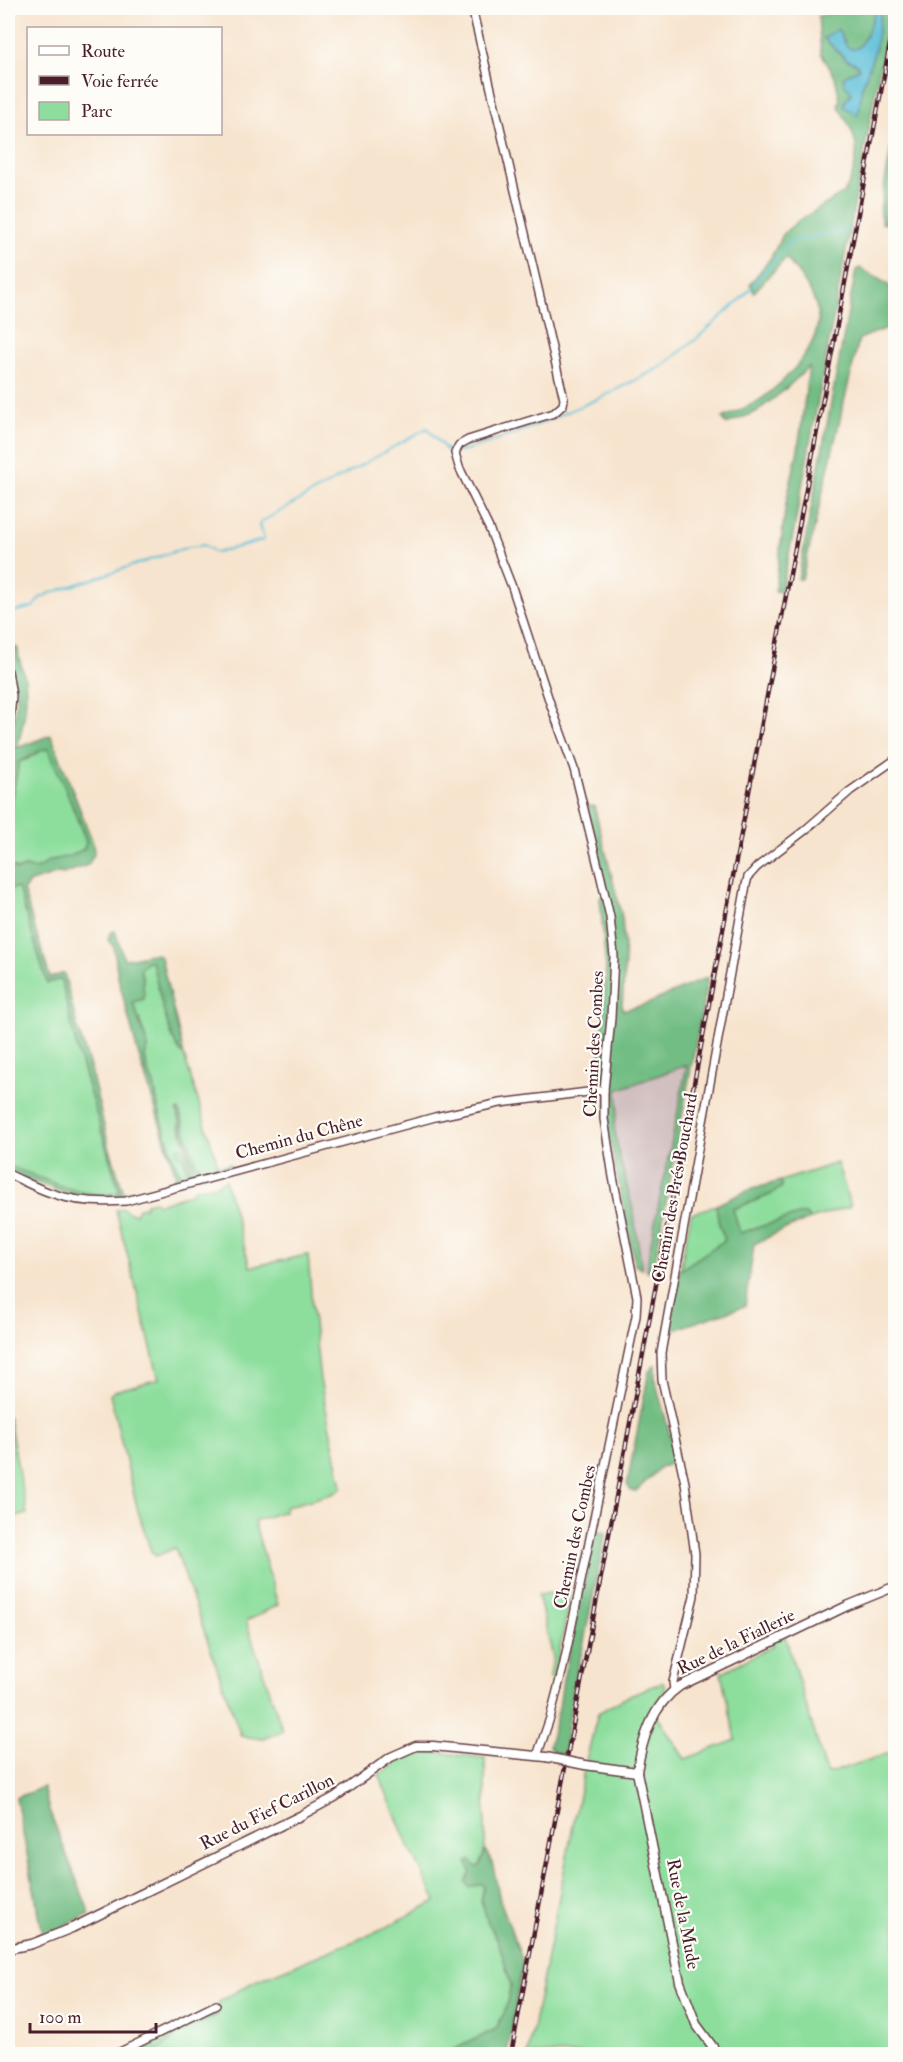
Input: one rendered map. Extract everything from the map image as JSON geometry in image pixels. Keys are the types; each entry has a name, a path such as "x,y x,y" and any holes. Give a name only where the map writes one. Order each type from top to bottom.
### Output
{"street":[{"name":"Chemin des Combes","path":"472,8 564,399 563,405 554,413 468,440 456,453 512,587 574,770 610,917 614,956 604,1119 607,1147 636,1287 637,1306 563,1668 537,1756"},
{"path":"8,671 12,696 8,742"},
{"name":"Chemin des Prés Bouchard","path":"674,1690 673,1682 691,1615 695,1572 689,1505 662,1380 661,1353 746,885 748,877 757,867 804,831 850,791 896,759"},
{"name":"Chemin du Chêne","path":"8,1174 50,1193 76,1200 126,1201 435,1117 511,1101 604,1090"},
{"name":"Rue de la Fiallerie","path":"638,1772 645,1737 656,1712 674,1690 847,1606 896,1586"},
{"name":"Rue du Fief Carillon","path":"8,1949 32,1944 72,1929 300,1816 335,1797 382,1763 408,1748 433,1746 537,1756 638,1772"},
{"name":"Rue de la Mude","path":"638,1772 680,1982 696,2024 718,2055"},
{"path":"116,2055 216,2005"}],"shaded area":[{"path":"687,1064 673,1126 647,1271 642,1269 614,1126 618,1109 617,1089"}],"green space":[{"path":"860,8 877,8 891,8 781,592 775,591 786,503 798,450 809,367 756,412 726,424 723,418 764,397 783,380 802,359 815,334 818,322 815,302 804,282 786,258 754,292 750,284 770,259 784,233 798,221 844,193 850,180 855,166 856,144 851,129 838,106 840,100 835,77 821,53 818,16","holes":["877,8 875,50 861,90 860,107 845,107 845,101 851,94 845,84 848,74 859,69 857,64 847,60 824,38 844,39 846,45 851,49 858,48 866,36"]},
{"path":"895,124 895,220 886,224 882,223 880,212"},
{"path":"860,268 887,284 895,292 895,325 859,339 802,579 798,579 856,270"},
{"path":"8,641 18,649 26,689 24,715 17,748 51,735 93,843 94,854 88,865 30,882 23,890 50,978 64,973 109,1146 124,1193 156,1187 169,1182 176,1176 136,1046 118,977 114,947 108,940 110,933 115,931 124,959 153,954 161,958 184,1055 178,1048 168,1025 152,961 147,961 140,969 144,999 133,1002 147,1043 148,1049 145,1056 147,1070 154,1084 158,1107 173,1158 181,1176 188,1173 183,1157 177,1154 177,1149 180,1147 184,1148 191,1172 194,1171 177,1111 179,1110 196,1164 204,1169 230,1164 230,1167 139,1194 117,1198 69,1195 8,1172 8,1164 18,1170 78,1191 99,1194 120,1193 78,1053 61,979 47,983 18,888 8,889 8,872 14,867 16,870 25,867 34,869 41,867 48,861 70,856 84,849 86,842 48,749 19,762 8,819 8,772 17,695 8,662"},
{"path":"43,749 49,749 86,842 84,849 70,856 48,861 42,867 34,869 25,867 16,870 14,867 8,877 8,820 17,766 19,762"},
{"path":"594,806 622,917 625,960 622,1006 624,1010 647,1004 708,977 653,1272 647,1271 649,1252 687,1065 617,1090 618,1109 614,1126 633,1210 642,1269 635,1265 607,1125 609,1082 597,1081 602,1041 606,968 600,897 608,895 587,807"},
{"path":"18,887 47,983 61,979 78,1053 120,1193 92,1195 84,1193 61,1187 8,1164 8,889"},
{"path":"147,961 152,961 168,1025 178,1048 184,1055 218,1165 204,1169 195,1164 179,1124 194,1172 191,1173 184,1148 183,1157 188,1173 181,1176 173,1158 158,1107 154,1084 147,1070 145,1056 148,1049 147,1043 133,1002 139,1000 143,979 140,969"},
{"path":"837,1163 851,1206 808,1220 809,1218 802,1214 740,1233 732,1209 770,1195 782,1187 781,1181"},
{"path":"225,1180 250,1267 308,1255 320,1380 342,1487 335,1493 285,1507 285,1511 254,1521 278,1605 247,1621 283,1731 263,1739 241,1736 175,1548 156,1556 151,1551 138,1511 110,1395 114,1391 159,1379 116,1210 123,1208 135,1214 139,1208 145,1207 146,1203 154,1201 159,1204 189,1194 197,1187 216,1185"},
{"path":"781,1181 782,1187 770,1195 733,1209 740,1233 802,1214 806,1214 809,1218 754,1244 745,1306 670,1331 680,1270 725,1240 719,1224 716,1205 749,1190"},
{"path":"716,1205 719,1224 725,1240 680,1270 691,1214"},
{"path":"655,1365 655,1379 676,1458 673,1463 661,1467 636,1491 631,1491 627,1484 649,1371"},
{"path":"8,1416 27,1514 8,1519"},
{"path":"595,1531 606,1532 574,1683 564,1755 555,1753 549,1745 559,1708"},
{"path":"558,1592 571,1595 553,1681 550,1676 553,1657 538,1595"},
{"path":"783,1629 827,1774 895,1751 895,2054 528,2054 585,1765 598,1713 632,1694 663,1682 665,1689 653,1710 685,1759 736,1740 721,1673 773,1646 769,1638"},
{"path":"421,1752 485,1758 485,1850 480,1866 471,1872 475,1886 482,1883 484,1887 481,1900 489,1926 498,1940 511,1985 505,2011 496,2029 445,2054 156,2054 179,2033 217,2015 220,2001 255,1981 377,1932 436,1901 405,1838 379,1775 399,1761"},
{"path":"43,1787 49,1810 90,1914 43,1935 16,1798"},
{"path":"485,1850 492,1862 500,1900 523,1962 507,2054 445,2054 496,2029 505,2011 511,1985 498,1940 489,1926 481,1900 484,1887 482,1884 469,1887 466,1882 471,1872 467,1862 470,1860 476,1867 480,1866"},
{"path":"217,2007 217,2015 179,2033 156,2054 122,2054"}],"water":[{"path":"877,8 881,11 875,50 861,90 857,115 844,107 845,101 851,94 843,78 859,69 857,64 847,60 824,38 838,29 846,45 851,49 858,48 866,36"}],"waterway":[{"path":"885,218 896,214"},
{"path":"459,452 515,434 600,398 661,367 744,296 790,242 848,229"},
{"path":"8,613 33,607 40,598 48,594 188,547 204,545 216,553 263,540 259,526 261,522 427,428 450,454"}],"railway":[{"path":"511,2054 896,12"}]}
